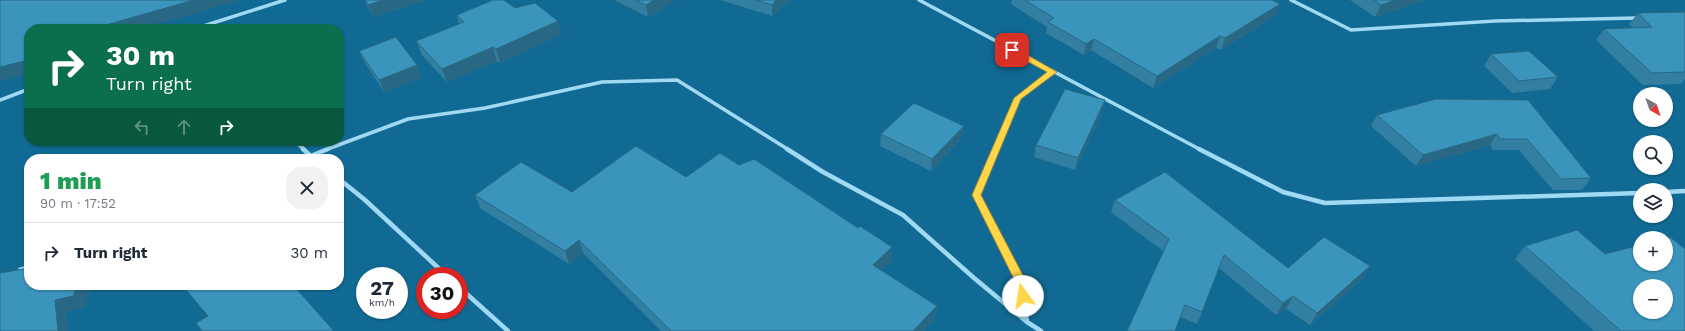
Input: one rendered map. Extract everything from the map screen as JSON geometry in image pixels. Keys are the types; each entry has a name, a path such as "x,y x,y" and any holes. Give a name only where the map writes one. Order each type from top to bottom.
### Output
{"street":[{"path":"210,24 285,0"},
{"path":"919,0 1251,177 1283,192 1325,203 1633,193"},
{"path":"1291,0 1350,30 1495,21 1642,18"},
{"path":"1027,322 1022,283 976,195 1018,98 1053,72"},
{"path":"344,143 408,119 485,108 602,82 677,80 823,172 903,215 974,278 1040,331"},
{"path":"0,100 24,91"},
{"path":"300,146 309,154"},
{"path":"313,154 334,146"},
{"path":"344,183 437,267"},
{"path":"1673,192 1685,191"},
{"path":"14,272 24,269"},
{"path":"468,295 508,331"}],"building":[{"path":"0,0 194,0 110,24 24,24 24,61 0,67"},
{"path":"365,0 383,0 368,5"},
{"path":"493,0 504,0 515,8 535,3 558,21 496,49 493,47 442,69 416,41 464,22 457,15"},
{"path":"636,0 654,0 646,5"},
{"path":"756,0 776,0 772,5"},
{"path":"1025,0 1272,0 1280,4 1225,38 1220,36 1157,76 1094,39 1086,44 1048,22 1054,18"},
{"path":"1373,0 1396,0 1381,5"},
{"path":"1685,12 1685,72 1652,73 1604,29 1652,27 1638,13"},
{"path":"396,37 417,65 379,80 359,51"},
{"path":"1529,51 1558,77 1519,81 1491,54"},
{"path":"1065,89 1105,100 1078,158 1036,145"},
{"path":"1436,99 1528,100 1591,178 1561,179 1527,139 1500,139 1497,134 1423,155 1377,115"},
{"path":"914,103 964,126 932,159 881,134"},
{"path":"636,146 686,177 720,153 739,165 754,159 858,228 860,226 892,247 873,265 937,306 913,331 671,331 579,240 565,251 475,195 521,162 572,192"},
{"path":"1165,172 1288,268 1324,237 1370,266 1317,313 1293,296 1283,303 1224,255 1202,312 1185,305 1175,331 1127,331 1169,239 1115,200"},
{"path":"1577,230 1605,254 1633,247 1633,271 1673,271 1673,239 1685,249 1685,331 1621,331 1525,246"},
{"path":"24,269 24,290 75,290 73,296 55,300 58,331 0,331 0,273"},
{"path":"186,290 297,290 334,331 202,331 196,323 208,316"}],"route":[{"path":"1012,50 1053,72 1018,98 976,195 1022,283 1023,296"}]}
